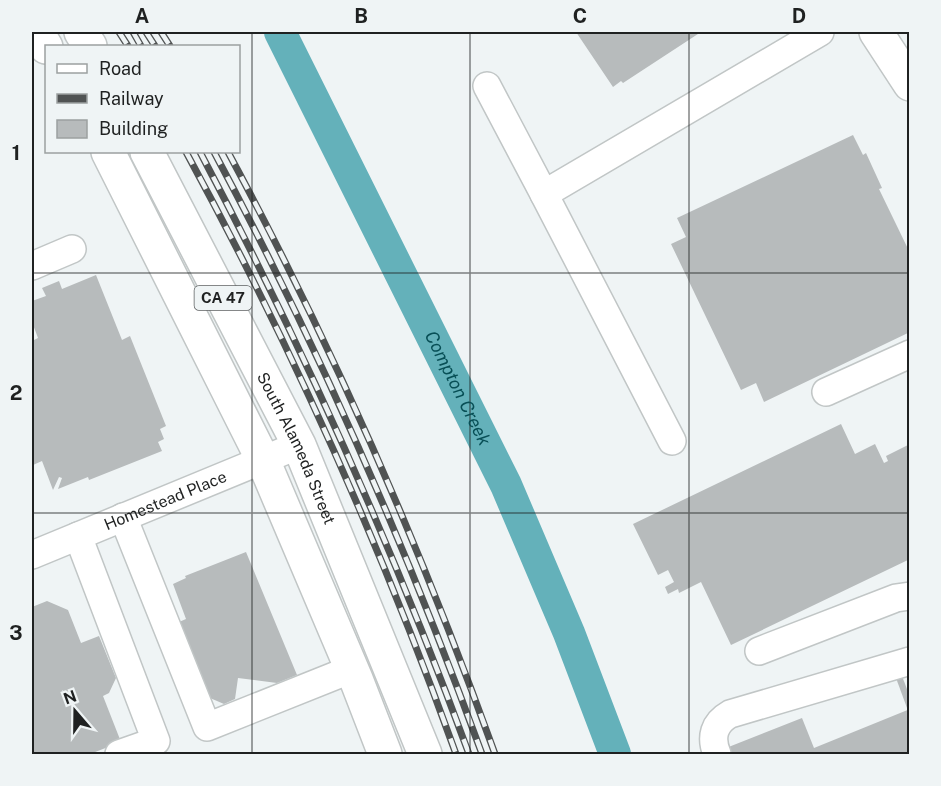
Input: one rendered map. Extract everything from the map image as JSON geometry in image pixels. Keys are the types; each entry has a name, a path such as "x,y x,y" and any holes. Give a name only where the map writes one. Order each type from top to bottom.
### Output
{"main road":[{"path":"37,32 45,45"},
{"path":"81,32 89,45"},
{"path":"876,32 909,84"},
{"name":"CA 47","path":"109,153 263,460 352,669 385,754"},
{"name":"South Alameda Street","path":"148,153 299,445 425,754"}],"street":[{"path":"544,194 820,32"},
{"path":"488,86 672,441"},
{"path":"32,266 72,249"},
{"path":"825,392 909,354"},
{"name":"Homestead Place","path":"34,549 78,536 299,445"},
{"path":"123,517 207,727 352,669"},
{"path":"78,536 156,741 119,754"},
{"path":"759,651 896,598 909,596"},
{"path":"717,754 715,730 720,720 730,714 909,662"}],"building":[{"path":"576,32 701,32 623,83 621,81 613,87"},
{"path":"853,135 863,155 866,153 882,188 879,189 910,253 910,332 764,402 756,383 741,390 671,244 686,237 677,218"},
{"path":"96,275 122,340 130,336 166,426 160,429 164,439 158,442 162,451 89,480 88,477 58,489 62,478 59,477 53,490 42,461 33,465 32,462 32,341 38,338 32,322 32,301 46,296 42,288 59,281 62,289"},
{"path":"841,424 855,454 875,444 884,463 888,461 886,456 910,444 910,559 731,645 701,582 679,593 678,589 668,594 665,587 674,582 668,570 658,575 633,524"},
{"path":"246,552 297,675 277,683 238,678 235,699 224,704 210,698 179,622 186,619 173,584 186,578 185,576"},
{"path":"47,601 68,610 81,643 99,636 116,678 109,693 103,696 121,742 90,754 32,754 32,607"},
{"path":"902,676 910,697 910,707 907,708 896,678"},
{"path":"910,709 910,754 729,754 726,748 802,718 814,748"}],"waterway":[{"name":"Compton Creek","path":"280,32 506,485 569,633 615,754"}],"railway":[{"path":"119,32 127,45"},
{"path":"133,32 140,45"},
{"path":"146,32 154,45"},
{"path":"161,32 169,45"},
{"path":"187,153 262,299 333,448 397,600 456,754"},
{"path":"201,153 275,299 345,448 409,600 469,754"},
{"path":"215,153 289,299 359,448 423,600 482,754"},
{"path":"229,153 303,299 373,448 437,600 495,754"}]}
